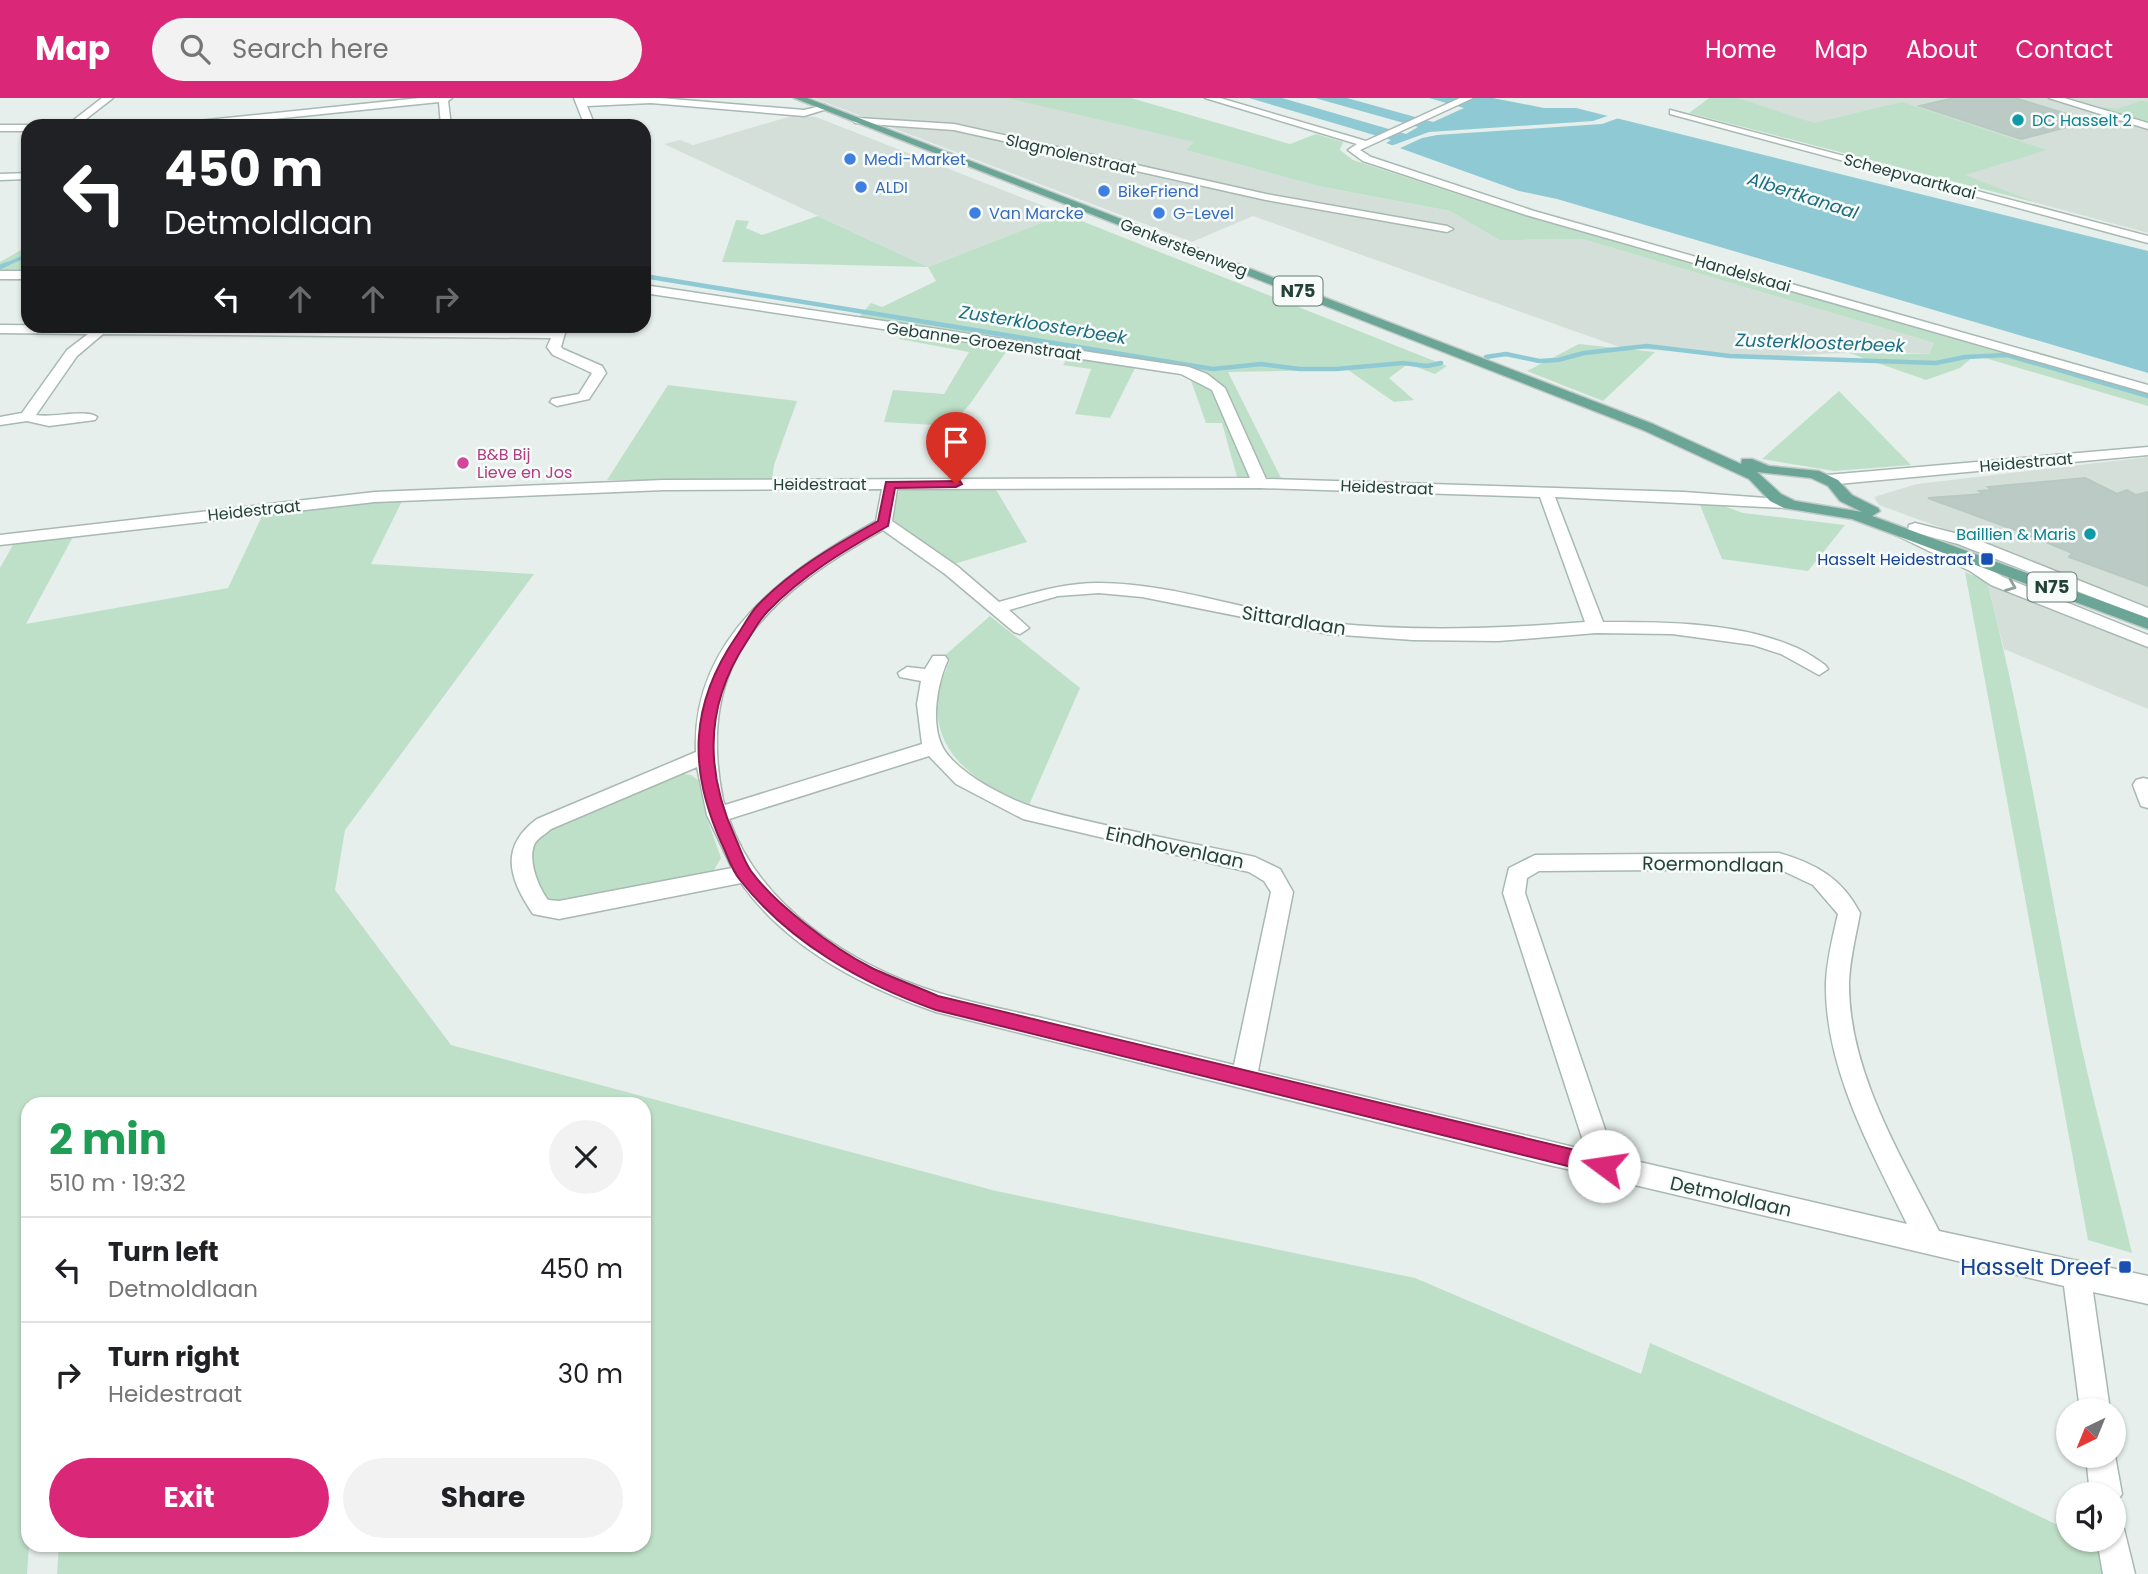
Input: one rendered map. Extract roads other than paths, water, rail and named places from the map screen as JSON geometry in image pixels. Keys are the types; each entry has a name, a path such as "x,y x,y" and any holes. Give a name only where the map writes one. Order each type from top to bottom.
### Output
{"main road":[{"name":"Genkersteenweg","path":"799,98 1648,427 1766,470 1800,471 1827,480 1862,507 1910,531 2148,624"},
{"name":"Genkersteenweg","path":"1648,427 1766,486 1787,503 1811,510 1830,510 1854,515 1910,531"},
{"path":"1766,486 1771,475 1779,472"},
{"path":"1830,510 1840,507 1845,495"}],"street":[{"path":"80,119 108,98"},
{"path":"245,119 445,98 446,119"},
{"path":"1210,98 1366,142 1468,98"},
{"path":"2054,98 2148,126"},
{"path":"587,119 580,101 651,100 804,113 825,108"},
{"name":"Scheepvaartkaai","path":"1673,112 2148,240"},
{"name":"Slagmolenstraat","path":"858,121 954,127 1266,197 1447,229"},
{"path":"0,128 21,128"},
{"name":"Handelskaai","path":"1366,142 1353,150 1367,159 1493,202 2148,389"},
{"path":"0,177 21,176"},
{"path":"0,275 21,275"},
{"name":"Gebanne-Groezenstraat","path":"651,290 1184,370 1202,377 1218,388 1260,483"},
{"path":"0,329 21,329"},
{"path":"27,417 72,353 97,333"},
{"path":"557,402 578,401 586,397 599,373 597,369 558,352 554,347 558,333"},
{"path":"0,421 27,417 49,422 90,417"},
{"name":"Heidestraat","path":"1827,480 2148,451"},
{"name":"Heidestraat","path":"1845,495 1905,474"},
{"name":"Heidestraat","path":"0,540 375,497 664,485 1260,483 1787,503"},
{"path":"890,484 884,523 951,570 1020,628"},
{"name":"Heidestraat","path":"1684,497 1766,486"},
{"path":"1546,493 1596,627"},
{"name":"Detmoldlaan","path":"884,523 834,551 799,576 761,610 726,663 708,709 705,756 710,793 717,815 744,874 791,923 862,971 936,1002 1604,1166 2148,1290"},
{"name":"Genkersteenweg","path":"1910,531 1938,531 2148,614"},
{"name":"Genkersteenweg","path":"1910,531 1927,548 1977,568 1997,581 2148,640"},
{"name":"Sittardlaan","path":"996,608 1057,591 1099,588 1142,592 1340,629 1413,634 1498,635 1596,627 1672,628 1755,640 1787,650 1819,669"},
{"path":"717,815 933,748 925,697 935,668 907,673"},
{"name":"Eindhovenlaan","path":"933,748 967,782 997,800 1030,814 1255,865 1272,875 1282,892 1244,1078"},
{"path":"705,756 544,824 527,837 522,854 532,896 541,908 559,910 744,874"},
{"name":"Roermondlaan","path":"1604,1166 1514,892 1517,874 1535,863 1779,861 1805,869 1834,888 1849,913 1842,946 1838,992 1848,1051 1867,1112 1931,1242"},
{"path":"2076,1273 2093,1398"},
{"path":"2115,1552 2119,1574"}],"water":[{"name":"Albertkanaal","path":"1249,98 1282,98 1406,134 1418,127 1315,98 1347,98 1433,122 1464,108 1429,98 1493,98 1544,108 1576,108 2148,251 2148,373 1557,199 1519,191 1386,143 1391,140"}],"waterway":[{"name":"Zusterkloosterbeek","path":"3,266 21,258"},
{"name":"Zusterkloosterbeek","path":"0,267 7,264"},
{"name":"Zusterkloosterbeek","path":"651,277 1213,369 1261,364 1300,369 1336,369 1403,363 1427,366 1441,363"},
{"name":"Zusterkloosterbeek","path":"1486,357 1506,354 1539,361 1558,360 1584,353 1647,346 1730,356 1936,363 1965,357 2007,355 2148,396"}],"place":[{"name":"DC Hasselt 2","path":"2018,120"},
{"name":"Medi-Market","path":"850,159"},
{"name":"ALDI","path":"861,187"},
{"name":"BikeFriend","path":"1104,191"},
{"name":"Van Marcke","path":"975,213"},
{"name":"G-Level","path":"1159,213"},
{"name":"B&B Bij Lieve en Jos","path":"463,463"},
{"name":"Baillien & Maris","path":"2090,534"},
{"name":"Hasselt Heidestraat","path":"1987,559"},
{"name":"Hasselt Dreef","path":"2125,1267"}]}
